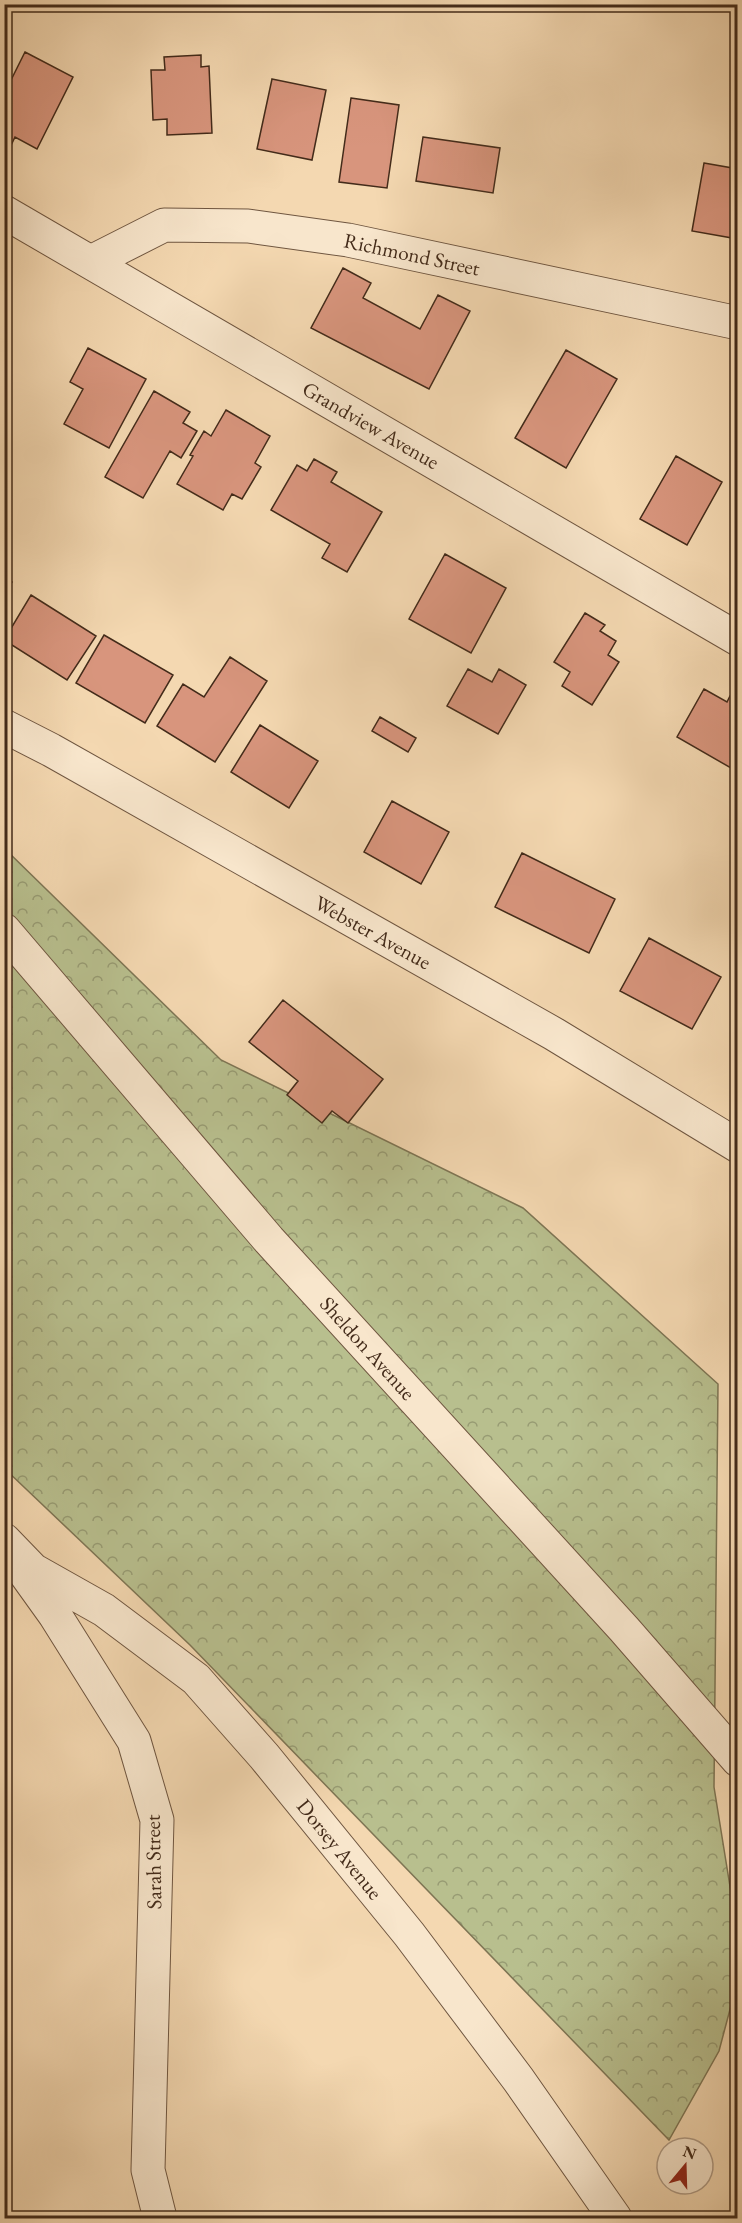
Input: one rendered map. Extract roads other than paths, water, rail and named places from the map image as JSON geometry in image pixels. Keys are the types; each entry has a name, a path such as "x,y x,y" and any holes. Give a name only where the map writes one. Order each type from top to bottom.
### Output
{"street":[{"name":"Grandview Avenue","path":"4,212 738,639"},
{"name":"Richmond Street","path":"91,262 164,225 248,226 348,240 738,323"},
{"name":"Webster Avenue","path":"4,726 51,750 534,1022 738,1146"},
{"name":"Sheldon Avenue","path":"4,930 269,1240 616,1620 738,1760"},
{"name":"Dorsey Avenue","path":"4,1540 33,1570 104,1610 196,1679 264,1756 409,1934 518,2079 615,2218"},
{"name":"Sarah Street","path":"4,1545 55,1615 134,1741 157,1820 148,2170 160,2218"}]}
